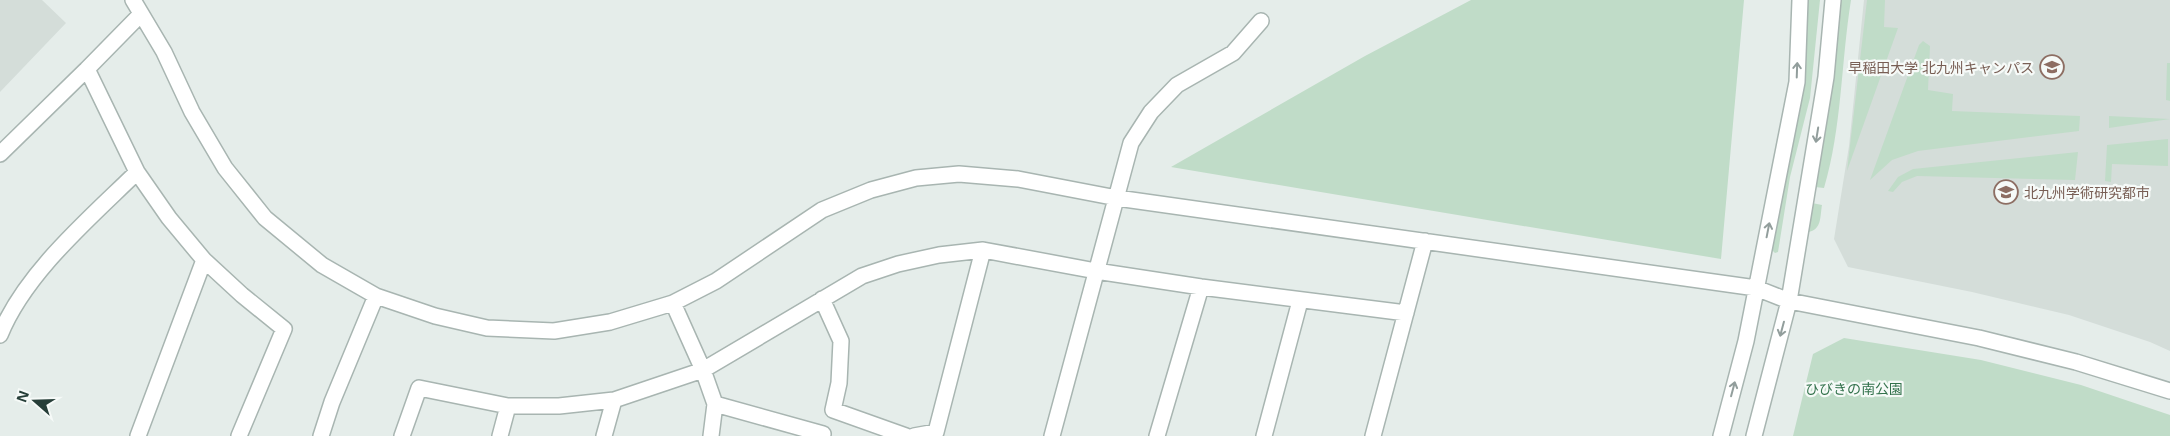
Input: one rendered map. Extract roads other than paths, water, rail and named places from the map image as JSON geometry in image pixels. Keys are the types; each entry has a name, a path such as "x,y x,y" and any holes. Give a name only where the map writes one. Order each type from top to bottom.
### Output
{"street":[{"path":"133,0 164,52 192,112 225,168 266,218 322,265 376,296 435,316 487,328 554,331 610,322 673,303 716,281 822,210 871,190 916,178 959,174 1018,179 1116,198 1756,288 1789,301 1979,338 2076,362 2170,391"},
{"path":"1721,436 1746,341 1797,82 1800,0"},
{"path":"1754,436 1789,301 1826,77 1833,0"},
{"path":"0,154 141,14"},
{"path":"1052,436 1131,143 1151,112 1177,85 1233,53 1261,22"},
{"path":"87,69 137,172 169,218 204,260 242,295 284,329 239,436"},
{"path":"0,335 25,290 68,239 137,172"},
{"path":"1372,436 1425,241"},
{"path":"402,436 419,388 508,406 559,406 614,400 703,370 862,276 898,264 939,255 983,250 1096,271 1201,287 1406,313"},
{"path":"914,436 936,432 983,250"},
{"path":"138,436 204,260"},
{"path":"1157,436 1201,287"},
{"path":"321,436 332,402 376,296"},
{"path":"822,298 840,341 839,384 833,410 906,436"},
{"path":"1264,436 1300,300"},
{"path":"673,303 703,370 715,404 711,436"},
{"path":"604,436 614,400"},
{"path":"715,404 822,434 822,436"},
{"path":"500,436 508,406"}],"place":[{"name":"早稲田大学 北九州キャンパス","path":"2052,67"},
{"name":"北九州学術研究都市","path":"2006,192"}],"park label":[{"name":"ひびきの南公園","path":"1854,388"}]}
